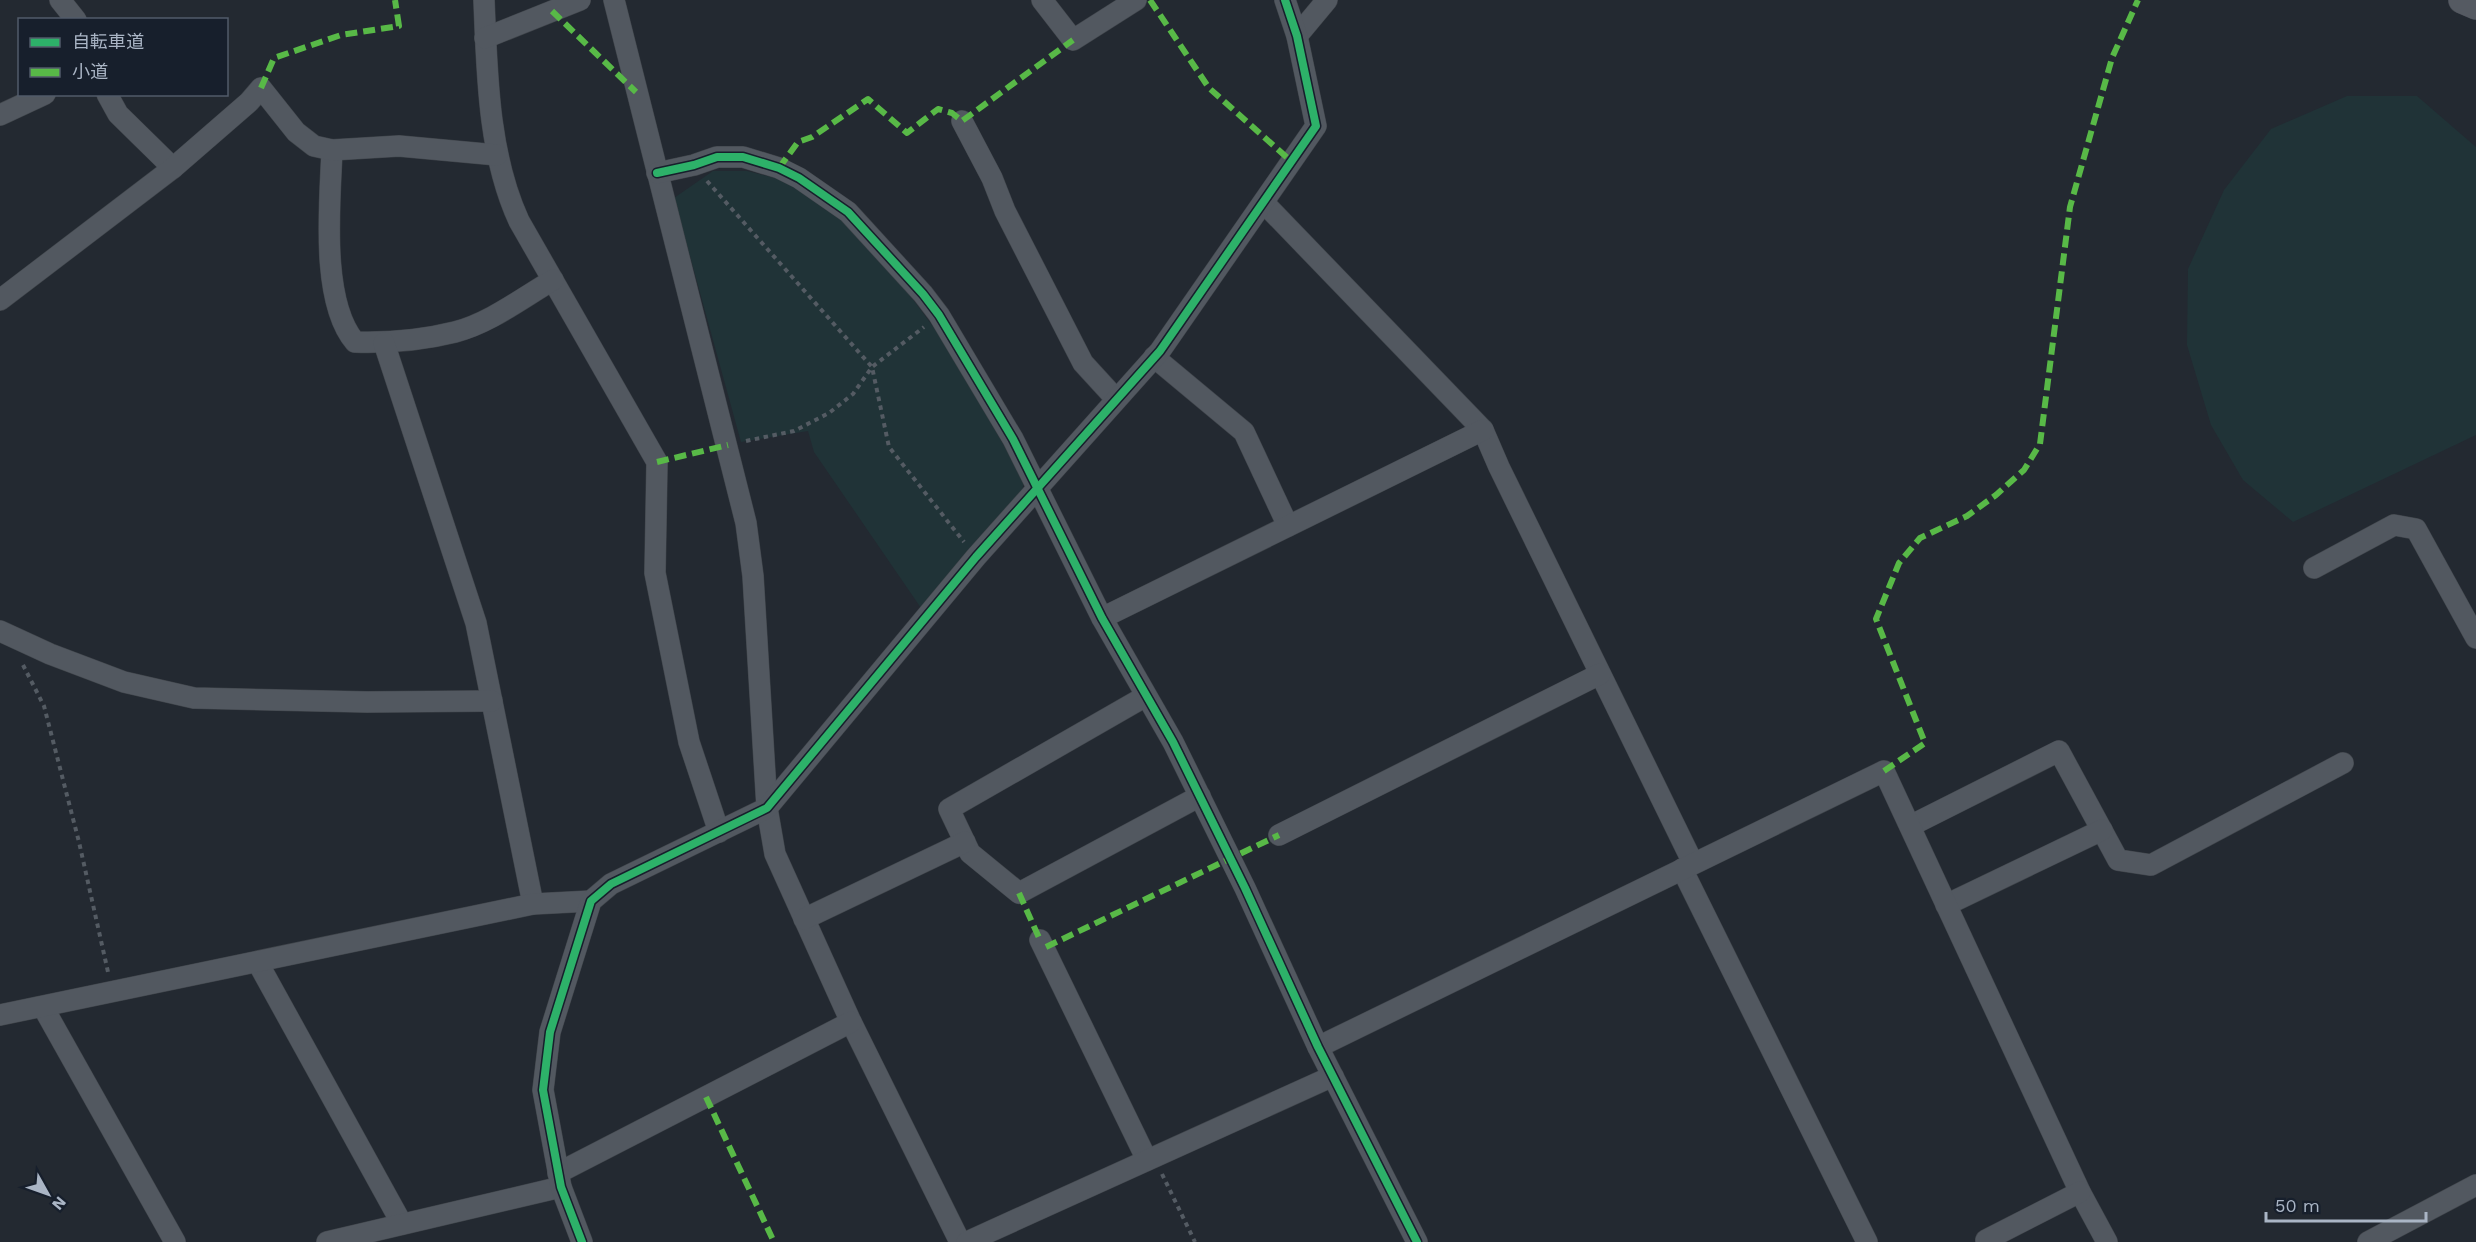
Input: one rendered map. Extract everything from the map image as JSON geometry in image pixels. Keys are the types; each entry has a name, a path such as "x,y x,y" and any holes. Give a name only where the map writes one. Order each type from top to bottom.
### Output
{"main road":[{"path":"2462,0 2476,6"}],"street":[{"path":"60,0 74,18"},
{"path":"484,0 485,38 497,155 508,197 657,462 655,573 689,742 719,832"},
{"path":"485,38 580,0"},
{"path":"614,0 746,523 753,576 767,808 775,854 851,1022 960,1242"},
{"path":"1042,0 1073,40 1136,0"},
{"path":"582,1242 559,1180 543,1090 550,1032 591,902 611,884 767,808 976,557 1154,357 1316,126 1297,36 1285,0"},
{"path":"1297,36 1327,0"},
{"path":"0,300 173,168 249,102 261,87 296,132 314,146 332,150 399,146 497,155"},
{"path":"0,115 41,96"},
{"path":"107,96 118,114 173,168"},
{"path":"962,121 1083,363 1116,399"},
{"path":"332,150 329,218 332,284 346,331 355,342 384,343 456,332 489,318 553,280"},
{"path":"657,173 694,165 717,157 743,157 779,168 816,188 856,220 939,315 972,368 1038,487 1102,618 1200,796 1245,888 1317,1047 1417,1242"},
{"path":"1264,203 1483,430 1498,467 1600,674 1687,866 1867,1242"},
{"path":"384,343 476,623 533,904"},
{"path":"1154,357 1244,432 1288,526"},
{"path":"1102,618 1483,430"},
{"path":"2314,568 2394,525 2416,529 2476,638"},
{"path":"3,632 50,654 124,682 194,698 367,702 492,701"},
{"path":"1279,835 1600,674"},
{"path":"1146,696 949,809 970,853 1019,893 1200,796"},
{"path":"1910,826 2059,751 2118,860 2151,865 2343,763"},
{"path":"1317,1047 1504,958 1884,771 2080,1192 2107,1242"},
{"path":"1946,905 2102,830"},
{"path":"804,919 965,842"},
{"path":"0,1015 533,904 591,902"},
{"path":"1040,940 1151,1159"},
{"path":"258,963 402,1224"},
{"path":"43,1007 175,1242"},
{"path":"327,1242 402,1224 559,1180 851,1022"},
{"path":"967,1242 1333,1076"},
{"path":"2368,1242 2476,1185"},
{"path":"1987,1242 1986,1240 2080,1192"}],"path":[{"path":"694,165 872,367 889,447 976,557"},
{"path":"728,445 794,430 829,413 853,394 872,367 939,315"},
{"path":"3,632 44,706 79,842 113,993"},
{"path":"1151,1159 1195,1242"}],"green space":[{"path":"2347,96 2417,96 2476,147 2476,435 2293,522 2243,480 2211,425 2187,345 2188,269 2224,190 2271,129"},
{"path":"713,171 747,171 788,181 834,210 894,274 943,340 1024,480 1022,492 921,608 814,452 808,431 741,442 674,198"}],"marked path":[{"path":"261,88 274,58 341,35 399,26 395,0"},
{"path":"1150,0 1209,88 1292,162"},
{"path":"1884,771 1925,743 1876,619 1899,563 1920,538 1967,516 1996,495 2024,470 2040,444 2070,207 2112,58 2138,0"},
{"path":"552,11 636,92"},
{"path":"779,168 798,142 812,137 868,99 907,133 938,109 952,113 962,121 1073,40"},
{"path":"657,462 728,445"},
{"path":"1046,947 1279,835"},
{"path":"1019,893 1040,940"},
{"path":"706,1097 774,1242"}],"cycle path":[{"path":"582,1242 561,1187 543,1090 550,1032 591,901 611,884 767,808 976,557 1160,351 1316,126 1297,36 1285,0"},
{"path":"657,173 694,165 717,157 743,157 779,168 799,178 848,212 923,294 939,315 1013,439 1102,618 1173,742 1245,888 1318,1047 1417,1242"}]}
